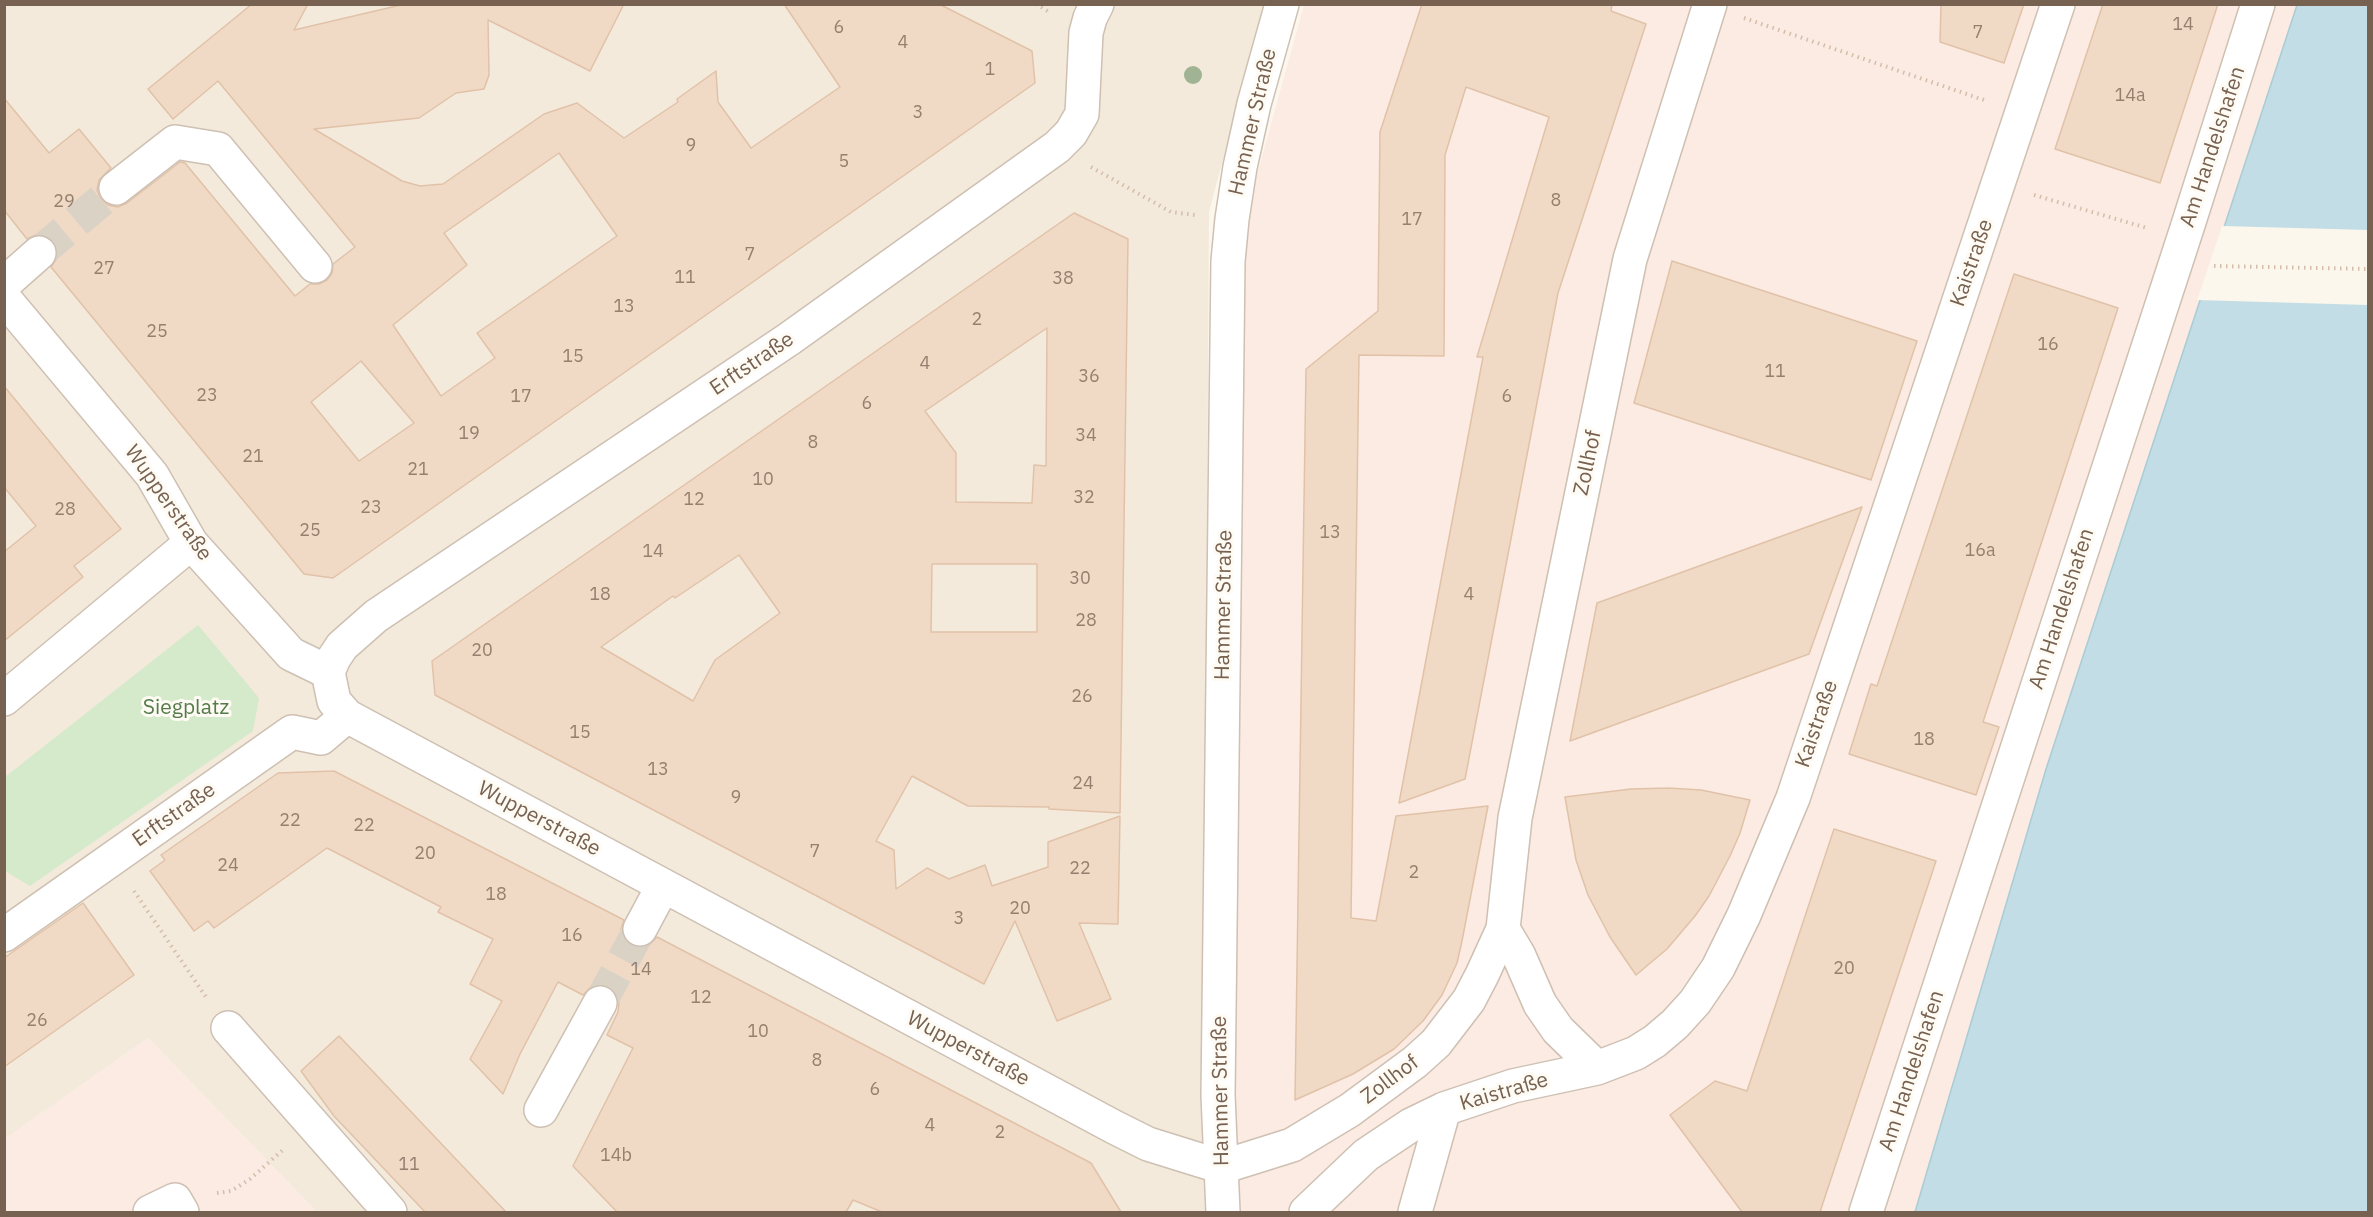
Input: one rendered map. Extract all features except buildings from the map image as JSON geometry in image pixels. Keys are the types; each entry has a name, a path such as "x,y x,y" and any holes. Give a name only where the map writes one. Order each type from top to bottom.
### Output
{"street":[{"name":"Erftstraße","path":"328,672 342,646 376,616 789,339 1057,147 1071,134 1082,114 1086,33 1097,4"},
{"name":"Hammer Straße","path":"1223,1212 1218,1095 1228,261 1240,167 1254,104 1282,4"},
{"name":"Kaistraße","path":"1306,1212 1366,1155 1411,1125 1444,1109 1524,1083 1597,1068 1636,1053 1675,1024 1695,1002 1718,968 1744,915 1793,798 2058,4"},
{"name":"Am Handelshafen","path":"1866,1212 2258,4"},
{"name":"Zollhof","path":"1222,1167 1292,1145 1324,1127 1385,1086 1415,1062 1436,1043 1469,1000 1503,929 1515,818 1630,259 1709,6"},
{"path":"116,188 175,142 218,149 315,266"},
{"path":"4,284 39,253"},
{"name":"Wupperstraße","path":"4,298 152,475 191,543 291,654 328,672"},
{"path":"4,699 191,543"},
{"path":"328,672 334,701 347,716"},
{"name":"Erftstraße","path":"4,935 292,732 321,738 347,716"},
{"name":"Wupperstraße","path":"347,716 1131,1136 1148,1144 1222,1167"},
{"path":"640,928 663,886"},
{"path":"1503,929 1519,956 1540,1004 1558,1030 1597,1068"},
{"path":"541,1110 600,1003"},
{"path":"228,1028 390,1212"},
{"path":"1415,1212 1444,1109"},
{"path":"150,1212 175,1200 182,1212"}],"path":[{"path":"1709,6 2022,113"},
{"path":"1057,147 1171,212 1232,219"},
{"path":"1999,184 2179,252 2368,269"},
{"path":"112,858 228,1028"},
{"path":"231,1191 250,1179 312,1125"}],"shaded area":[{"path":"5,5 1264,5 1209,212 1204,1053 1206,1212 317,1212 148,1038 5,1139"},
{"path":"1304,5 2368,5 2224,1212 1227,1212 1225,1134 1247,211"},
{"path":"148,1038 317,1212 5,1212 4,1139"}],"green space":[{"name":"Siegplatz","path":"198,625 259,698 253,731 30,886 5,871 5,777"}],"water":[{"path":"2297,5 2368,5 2368,1212 1915,1212 2046,769"}],"pier":[{"path":"2222,226 2368,230 2368,305 2197,300"}],"tunnel":[{"path":"39,253 116,188"},
{"path":"600,1003 640,929"}]}
